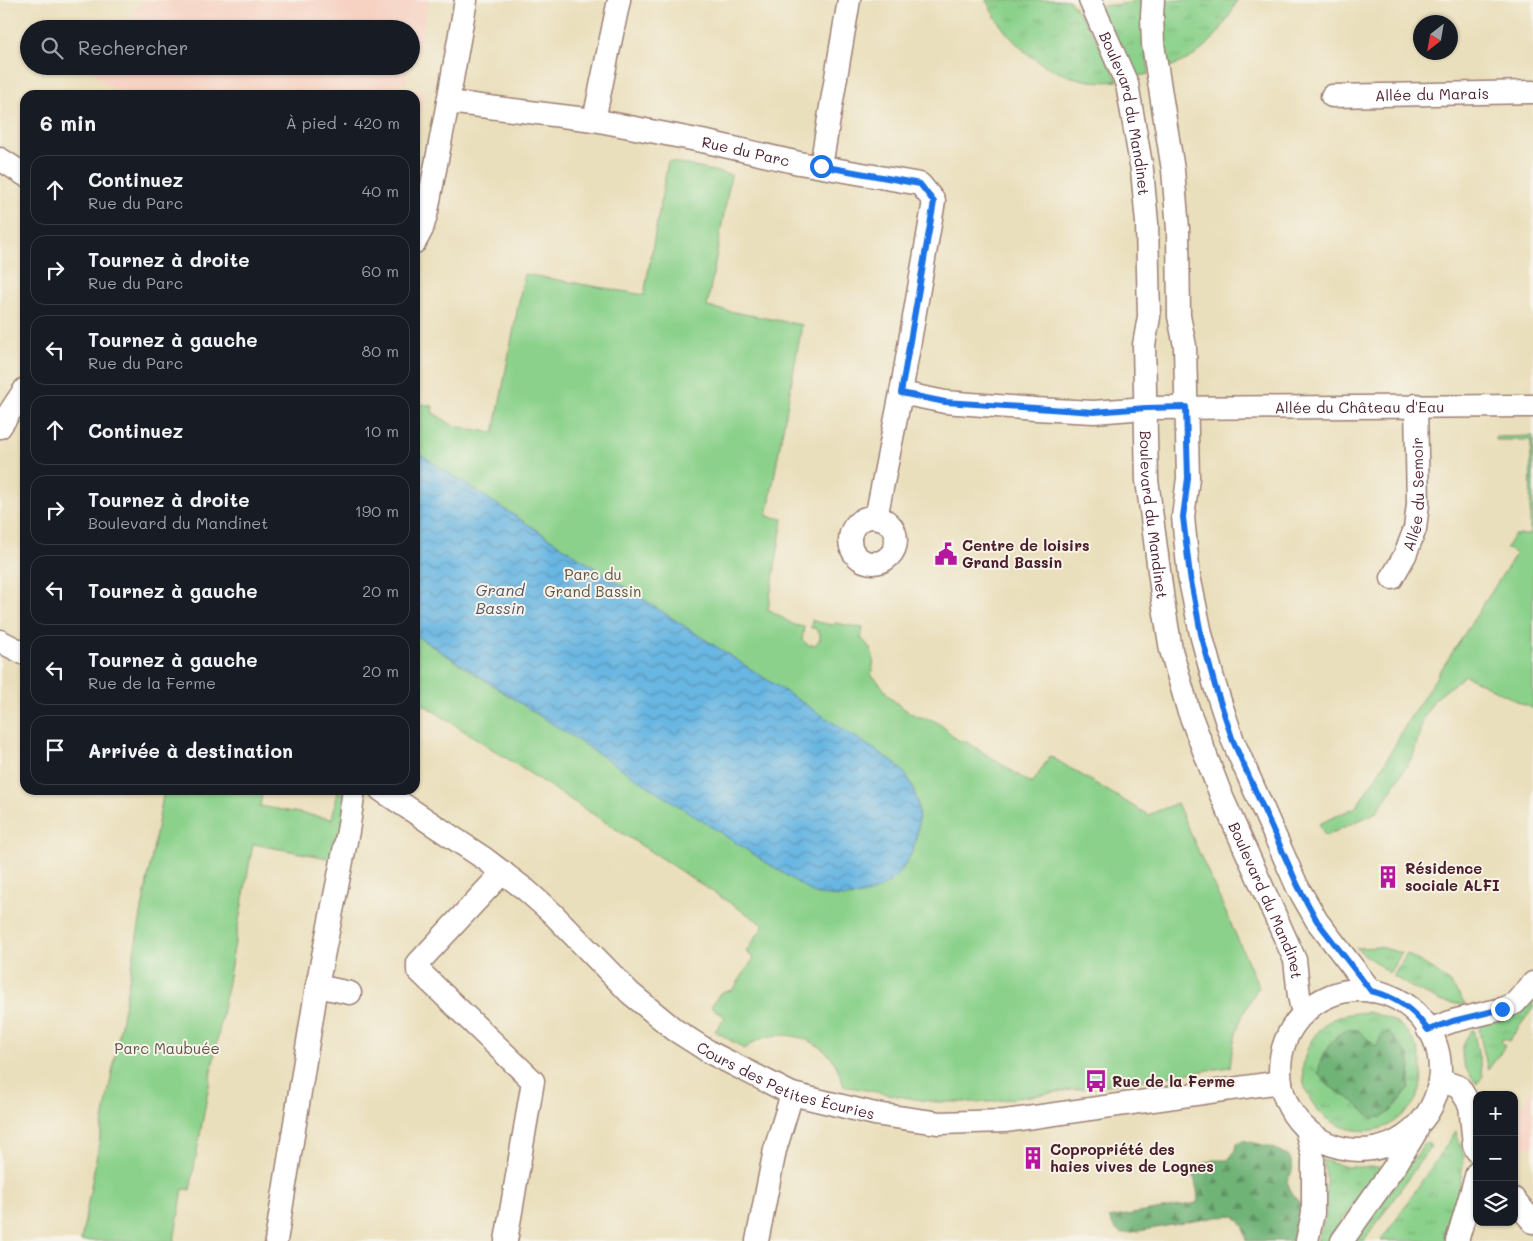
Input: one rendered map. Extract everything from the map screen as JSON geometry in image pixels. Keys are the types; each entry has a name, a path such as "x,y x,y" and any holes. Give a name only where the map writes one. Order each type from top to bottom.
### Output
{"street":[{"path":"420,233 448,102 466,0"},
{"path":"594,120 619,0"},
{"path":"821,166 849,0"},
{"name":"Boulevard du Mandinet","path":"1090,0 1127,84 1142,170 1147,223 1149,317 1144,345 1147,480 1149,505 1171,650 1188,709 1221,795 1295,960 1299,996 1304,1014"},
{"name":"Boulevard du Mandinet","path":"1153,0 1153,44 1173,170 1178,229 1179,316 1184,346 1188,478 1183,517 1190,576 1201,634 1233,741 1298,886 1317,921 1371,991"},
{"name":"Allée du Marais","path":"1332,96 1533,92"},
{"name":"Rue du Parc","path":"448,102 594,120 920,184 934,202 901,393 876,518"},
{"path":"0,159 20,172"},
{"path":"901,393 945,402 1035,409 1094,412 1146,408"},
{"path":"0,427 20,396"},
{"name":"Allée du Château d'Eau","path":"1146,408 1416,405 1533,406"},
{"name":"Allée du Semoir","path":"1392,578 1405,556 1415,529 1418,504 1416,405"},
{"path":"0,641 20,651"},
{"path":"276,1241 317,986 348,831 353,795"},
{"name":"Cours des Petites Écuries","path":"388,795 503,872 526,890 552,913 630,993 675,1030 711,1054 792,1094 875,1114 939,1123 1005,1121 1281,1082"},
{"path":"503,872 418,963 418,970 532,1080 506,1241"},
{"path":"1428,1030 1453,1021 1502,1009 1515,1003 1533,983"},
{"path":"317,986 350,993"},
{"path":"1342,1241 1397,1163 1425,1116 1437,1091 1439,1060 1435,1044 1428,1030 1410,1008 1385,994 1356,990 1342,992 1321,1001 1304,1014 1294,1025 1282,1052 1281,1082 1289,1108 1306,1129 1318,1138 1346,1149 1362,1150 1376,1148 1391,1144 1404,1137 1425,1116"},
{"path":"1439,1080 1459,1086 1470,1105 1473,1136"},
{"path":"757,1241 775,1150 792,1094"},
{"path":"1306,1129 1313,1158 1313,1212 1308,1241"},
{"path":"1457,1241 1475,1181"},
{"path":"1518,1204 1533,1222"}],"shaded area":[{"path":"142,0 429,0 420,47 420,20 130,20"},
{"path":"94,75 408,75 406,84 399,82 398,87 414,90 115,90"},
{"path":"420,91 425,92 420,120"},
{"path":"1533,1089 1533,1151 1518,1141 1518,1110"}],"green space":[{"path":"986,0 1069,0 1096,39 1118,81 1097,82 1077,78 1057,72 1039,62 1008,35"},
{"path":"1142,0 1149,74 1132,77 1099,6 1124,4"},
{"path":"1163,0 1237,0 1225,23 1202,50 1183,62 1162,70"},
{"name":"Parc du Grand Bassin","path":"668,161 731,175 707,307 802,325 767,516 783,519 768,609 794,625 804,627 802,640 808,645 815,645 820,639 820,634 815,628 811,628 812,620 833,625 835,623 863,628 861,638 873,655 871,675 895,702 919,717 936,722 960,741 967,742 1032,784 1050,756 1148,815 1177,803 1259,987 1247,1006 1239,1025 1233,1045 1230,1067 989,1102 938,1102 844,1086 836,1065 828,1054 810,1041 799,1037 776,1035 754,1042 745,1049 715,1031 725,1017 711,1007 720,993 733,990 754,958 746,952 764,925 420,702 420,404 433,406 432,412 454,426 494,433 524,274 644,295"},
{"path":"1533,436 1533,709 1465,675 1434,700 1424,717 1413,756 1377,812 1325,836 1319,824 1356,807 1385,763 1408,721 1516,554 1506,548 1514,535 1528,535 1530,533 1531,440 1496,440 1495,437"},
{"name":"Parc Maubuée","path":"163,795 262,795 260,806 332,819 337,795 345,795 360,804 349,862 253,844 190,1190 183,1189 174,1241 81,1241"},
{"path":"1379,947 1402,953 1389,973 1356,948"},
{"path":"1407,954 1447,981 1465,1005 1442,1002 1393,976"},
{"path":"1533,998 1533,1008 1509,1041 1503,1038 1501,1043 1505,1046 1488,1070 1479,1031 1481,1025"},
{"path":"1368,1012 1393,1021 1401,1026 1412,1038 1420,1059 1422,1081 1415,1101 1397,1120 1385,1127 1360,1131 1336,1124 1316,1108 1305,1087 1303,1067 1305,1056 1314,1037 1328,1022 1347,1014","holes":["1338,1034 1368,1040 1375,1046 1378,1044 1403,1052 1408,1056 1410,1080 1406,1092 1391,1111 1363,1110 1320,1061"]},
{"path":"1348,1029 1358,1030 1375,1046 1378,1044 1381,1035 1388,1032 1409,1056 1411,1066 1409,1088 1391,1111 1383,1117 1371,1118 1355,1102 1329,1086 1318,1073 1324,1053 1328,1047"},
{"path":"1473,1029 1483,1076 1477,1084 1467,1070 1462,1057 1464,1043"},
{"path":"1456,1131 1464,1157 1459,1189 1445,1241 1381,1241"},
{"path":"1243,1140 1282,1152 1292,1163 1292,1171 1287,1181 1291,1192 1301,1206 1300,1219 1293,1241 1246,1241 1244,1227 1235,1216 1217,1217 1122,1234 1114,1227 1109,1218 1197,1203 1198,1194 1194,1167 1213,1160 1228,1160 1236,1150 1237,1143"},
{"path":"1426,1142 1431,1146 1364,1241 1354,1241"},
{"path":"1322,1160 1347,1167 1382,1167 1327,1241 1317,1241 1326,1216 1326,1174"}],"water":[{"name":"Grand Bassin","path":"420,454 883,755 901,769 910,781 916,795 918,810 915,842 910,856 902,869 884,886 865,894 835,897 815,894 420,638"}],"place":[{"name":"Centre de loisirs Grand Bassin","path":"946,554"},
{"name":"Résidence sociale ALFI","path":"1388,877"},
{"name":"Rue de la Ferme","path":"1096,1081"},
{"name":"Copropriété des haies vives de Lognes","path":"1033,1158"}],"route":[{"path":"821,166 920,184 934,202 901,393 945,402 1094,412 1186,407 1188,478 1183,517 1190,576 1201,634 1233,741 1280,850 1298,886 1317,921 1371,991 1385,994 1410,1008 1428,1030 1453,1021 1502,1009"}]}
